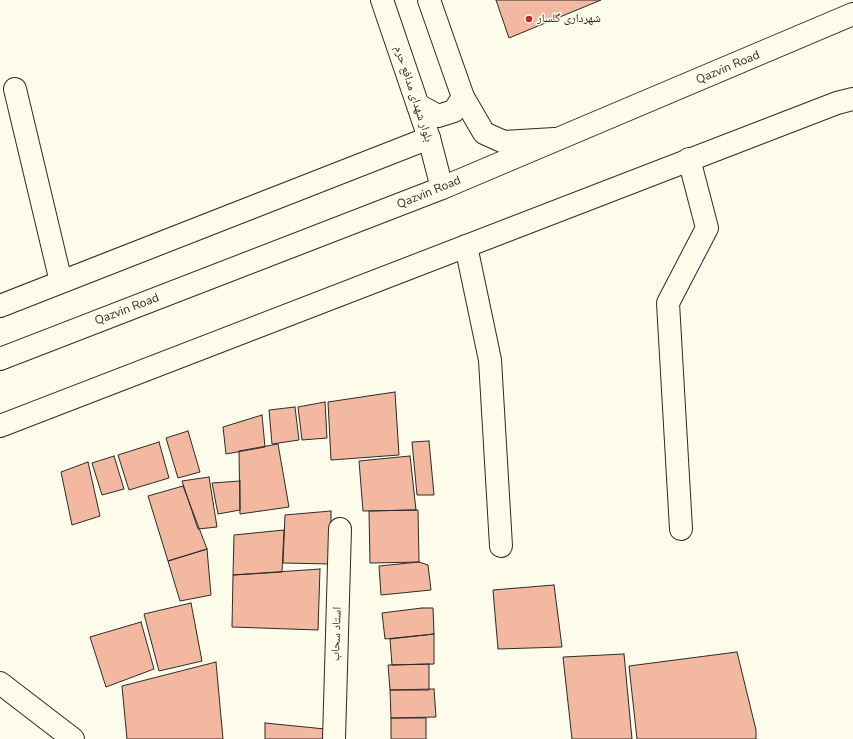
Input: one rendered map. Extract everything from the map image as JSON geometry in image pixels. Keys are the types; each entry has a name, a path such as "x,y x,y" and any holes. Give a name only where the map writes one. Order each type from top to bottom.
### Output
{"main road":[{"name":"بلوار شهدای مدافع حرم","path":"382,0 429,138 442,188"},
{"path":"429,0 463,97 484,134 504,142 561,139"},
{"name":"Qazvin Road","path":"0,359 442,188 561,139 853,14"},
{"path":"15,89 61,282"},
{"path":"418,105 438,116 454,111 463,97"},
{"path":"0,426 837,103 853,99"},
{"path":"0,306 429,138"},
{"path":"681,529 668,303 707,228 690,160"},
{"path":"466,246 490,360 501,546"},
{"name":"استاد سحاب","path":"334,739 340,529"},
{"path":"0,683 73,739"}],"building":[{"name":"شهرداری گلسار","path":"496,0 601,0 509,38"},
{"path":"395,392 399,455 331,460 328,402"},
{"path":"325,402 327,438 302,440 298,407"},
{"path":"295,407 299,440 272,444 269,410"},
{"path":"262,415 265,447 226,454 223,427"},
{"path":"188,431 200,472 178,478 166,438"},
{"path":"429,441 434,495 417,495 412,442"},
{"path":"159,442 169,478 129,490 118,455"},
{"path":"278,444 289,507 240,514 239,451"},
{"path":"114,456 124,489 102,495 92,463"},
{"path":"410,456 416,510 363,511 359,461"},
{"path":"88,462 100,516 72,525 61,472"},
{"path":"209,477 217,527 198,529 182,481"},
{"path":"240,481 240,510 218,514 212,483"},
{"path":"183,486 207,549 168,561 148,496"},
{"path":"418,510 419,562 370,563 369,511"},
{"path":"331,511 331,564 283,563 285,515"},
{"path":"284,530 282,572 233,575 234,535"},
{"path":"207,549 211,595 180,601 168,561"},
{"path":"419,562 428,565 431,590 381,595 379,566"},
{"path":"320,569 318,630 232,627 233,575"},
{"path":"554,585 562,647 498,649 493,590"},
{"path":"191,603 202,661 159,671 144,614"},
{"path":"433,608 434,634 385,639 382,613"},
{"path":"141,622 154,669 106,687 90,637"},
{"path":"434,634 434,664 392,665 390,639"},
{"path":"737,652 756,730 756,739 637,739 629,666"},
{"path":"624,654 632,739 572,739 563,657"},
{"path":"216,662 223,739 127,739 122,686"},
{"path":"429,664 429,690 390,690 388,665"},
{"path":"434,689 436,717 391,718 390,690"},
{"path":"391,718 426,718 426,739 391,739"},
{"path":"265,723 325,729 325,739 265,739"}],"place":[{"name":"شهرداری گلسار","path":"529,19"}]}
